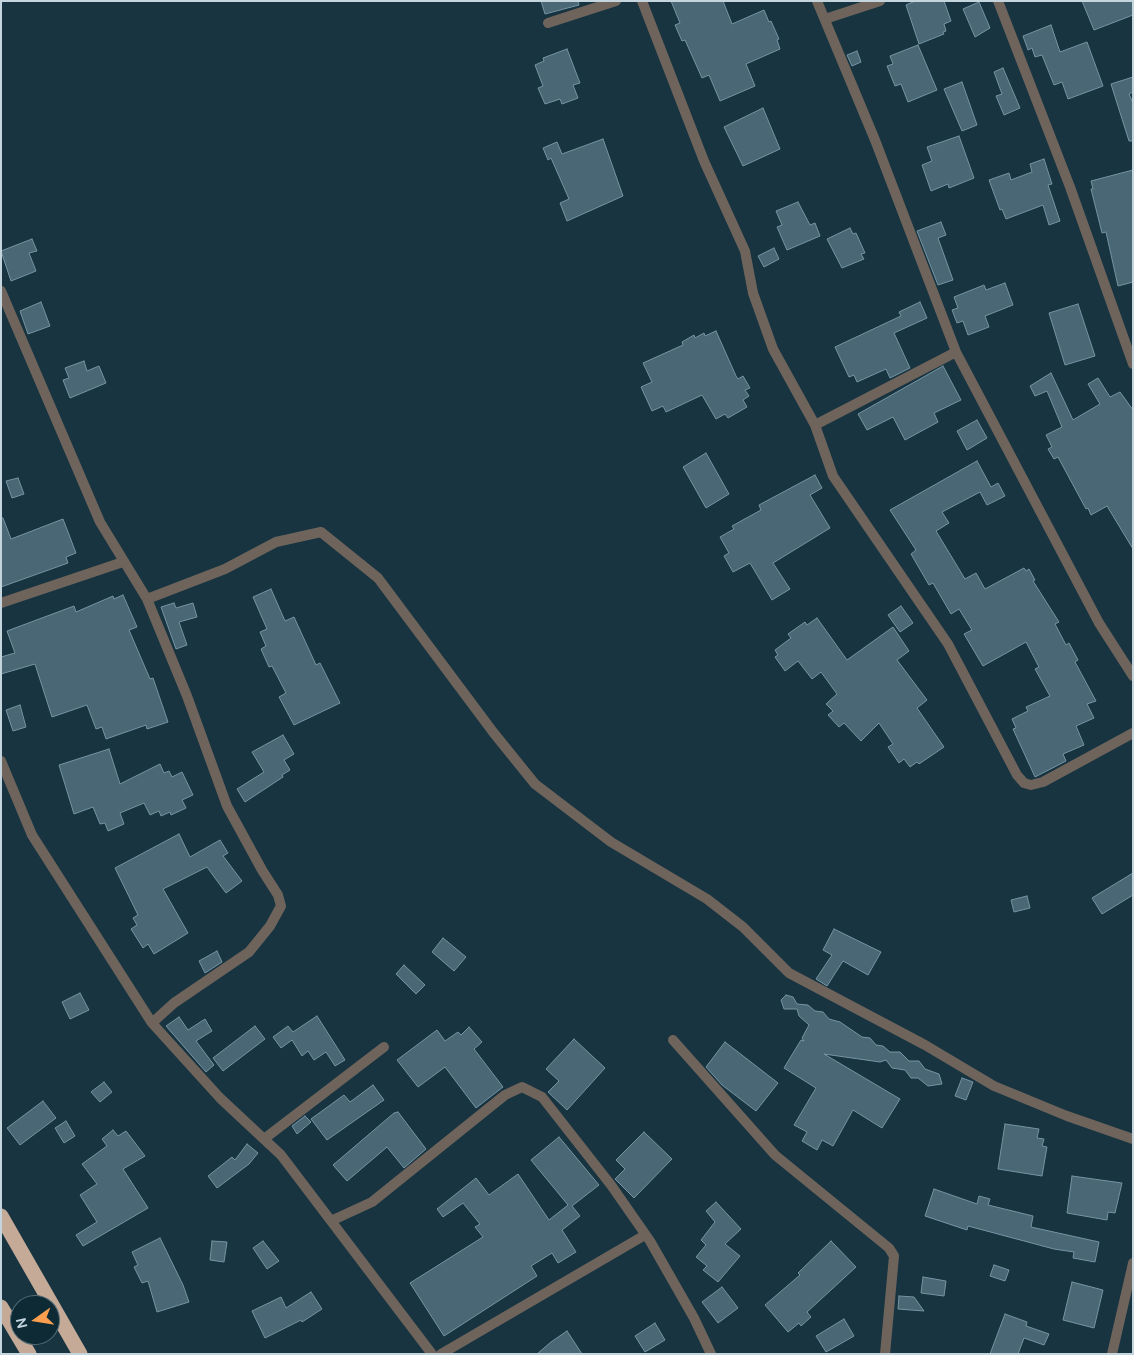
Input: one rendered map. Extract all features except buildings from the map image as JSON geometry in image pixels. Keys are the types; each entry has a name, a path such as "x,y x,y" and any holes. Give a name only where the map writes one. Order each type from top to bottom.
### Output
{"highway":[{"path":"1,1216 80,1354"},
{"path":"1,1307 29,1354"}],"street":[{"path":"548,23 616,1"},
{"path":"642,1 704,162 745,251 753,292 773,349 815,425 833,476 948,644 1017,775 1024,783 1031,785 1043,782 1133,733"},
{"path":"816,1 875,140 956,352 1098,623 1133,676"},
{"path":"825,19 880,1"},
{"path":"998,1 1070,187 1133,364"},
{"path":"1,291 100,522 147,599 187,696 227,806 278,895 281,906 270,926 249,952 174,1003 152,1024"},
{"path":"815,425 956,352"},
{"path":"147,599 225,569 276,542 321,532 378,578 492,732 535,784 604,836 707,899 743,927 790,973 925,1045 994,1086 1067,1116 1133,1139"},
{"path":"1,603 123,562"},
{"path":"1,761 32,835 152,1024 220,1098 281,1155 432,1354"},
{"path":"673,1040 775,1155 889,1248 894,1256 885,1354"},
{"path":"264,1138 384,1047"},
{"path":"332,1220 372,1202 505,1095 522,1087 542,1097 611,1185 645,1236 694,1318 711,1354"},
{"path":"441,1354 645,1236"},
{"path":"1112,1354 1133,1263"}]}
